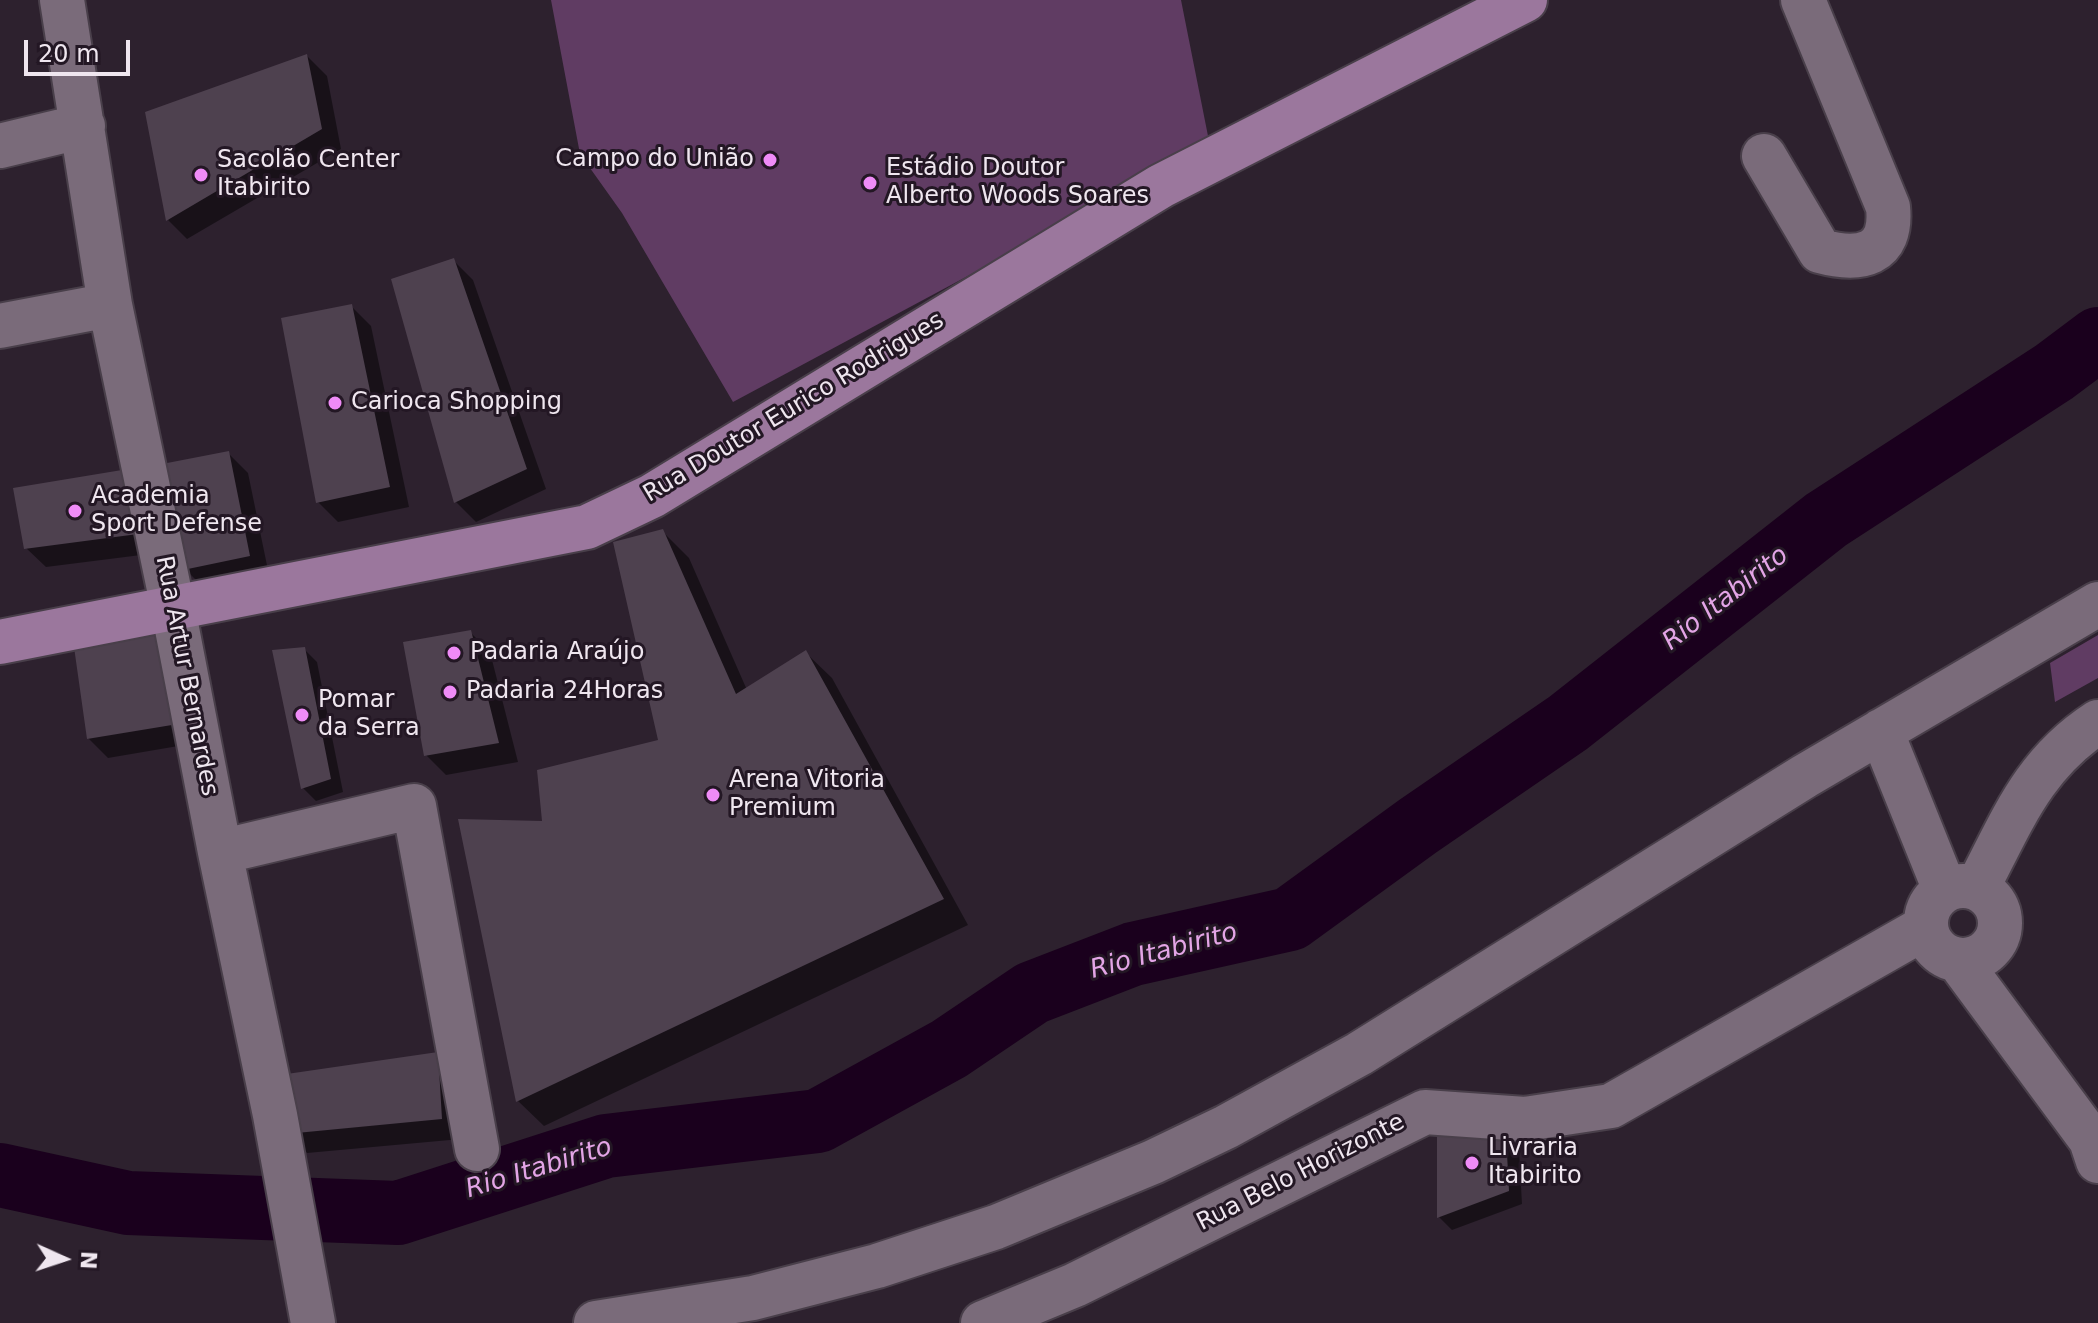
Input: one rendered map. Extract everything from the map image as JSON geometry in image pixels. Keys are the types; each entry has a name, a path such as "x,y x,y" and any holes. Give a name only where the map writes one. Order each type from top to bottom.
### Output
{"main road":[{"name":"Rua Doutor Eurico Rodrigues","path":"0,642 587,527 652,496 1161,186 1517,2"}],"street":[{"name":"Rua Artur Bernardes","path":"62,0 110,305 275,1115 312,1316"},
{"path":"1764,156 1820,251 1839,256 1865,254 1875,249 1885,237 1890,224 1888,207 1803,0"},
{"path":"0,146 83,126"},
{"path":"0,326 110,305"},
{"path":"596,1323 753,1298 877,1266 996,1227 1153,1162 1226,1127 1359,1054 1805,776 2098,604"},
{"path":"1949,902 1987,895 1995,904 2000,927 1997,939 1981,956 1970,960 1946,957 1930,939 1949,902 2041,773 2058,753 2098,722"},
{"path":"1881,731 1949,902"},
{"path":"220,852 414,806 477,1149"},
{"name":"Rua Belo Horizonte","path":"983,1323 1075,1285 1425,1112 1525,1119 1611,1106 1949,902"},
{"path":"1958,960 2096,1145"}],"shaded area":[{"name":"Estádio Doutor Alberto Woods Soares","path":"551,0 1181,0 1210,146 733,402 622,213 580,154"},
{"path":"2098,635 2098,678 2055,702 2050,663"}],"building":[{"name":"Sacolão Center Itabirito","path":"307,54 322,129 166,221 145,112"},
{"path":"454,258 527,469 454,503 391,279"},
{"name":"Carioca Shopping","path":"352,304 390,487 316,503 281,318"},
{"path":"229,451 250,556 183,570 162,464"},
{"name":"Academia Sport Defense","path":"122,470 138,534 24,549 13,488"},
{"name":"Arena Vitoria Premium","path":"663,529 736,694 806,650 944,899 516,1102 458,819 542,821 537,770 658,740 613,542"},
{"name":"Padaria 24Horas","path":"471,630 499,743 424,756 403,642"},
{"path":"158,634 178,724 87,739 74,647"},
{"name":"Pomar da Serra","path":"305,647 331,779 301,789 272,650"},
{"path":"438,1052 442,1119 286,1134 273,1076"},
{"name":"Livraria Itabirito","path":"1437,1122 1506,1135 1509,1191 1437,1218"}],"waterway":[{"name":"Rio Itabirito","path":"0,1175 128,1203 398,1213 606,1146 818,1121 949,1049 1032,993 1133,954 1290,919 1568,723 1826,520 2054,372 2098,339"}],"place":[{"name":"Campo do União","path":"770,160"},
{"name":"Sacolão Center Itabirito","path":"201,175"},
{"name":"Estádio Doutor Alberto Woods Soares","path":"870,183"},
{"name":"Carioca Shopping","path":"335,403"},
{"name":"Academia Sport Defense","path":"75,511"},
{"name":"Padaria Araújo","path":"454,653"},
{"name":"Padaria 24Horas","path":"450,692"},
{"name":"Pomar da Serra","path":"302,715"},
{"name":"Arena Vitoria Premium","path":"713,795"},
{"name":"Livraria Itabirito","path":"1472,1163"}]}
